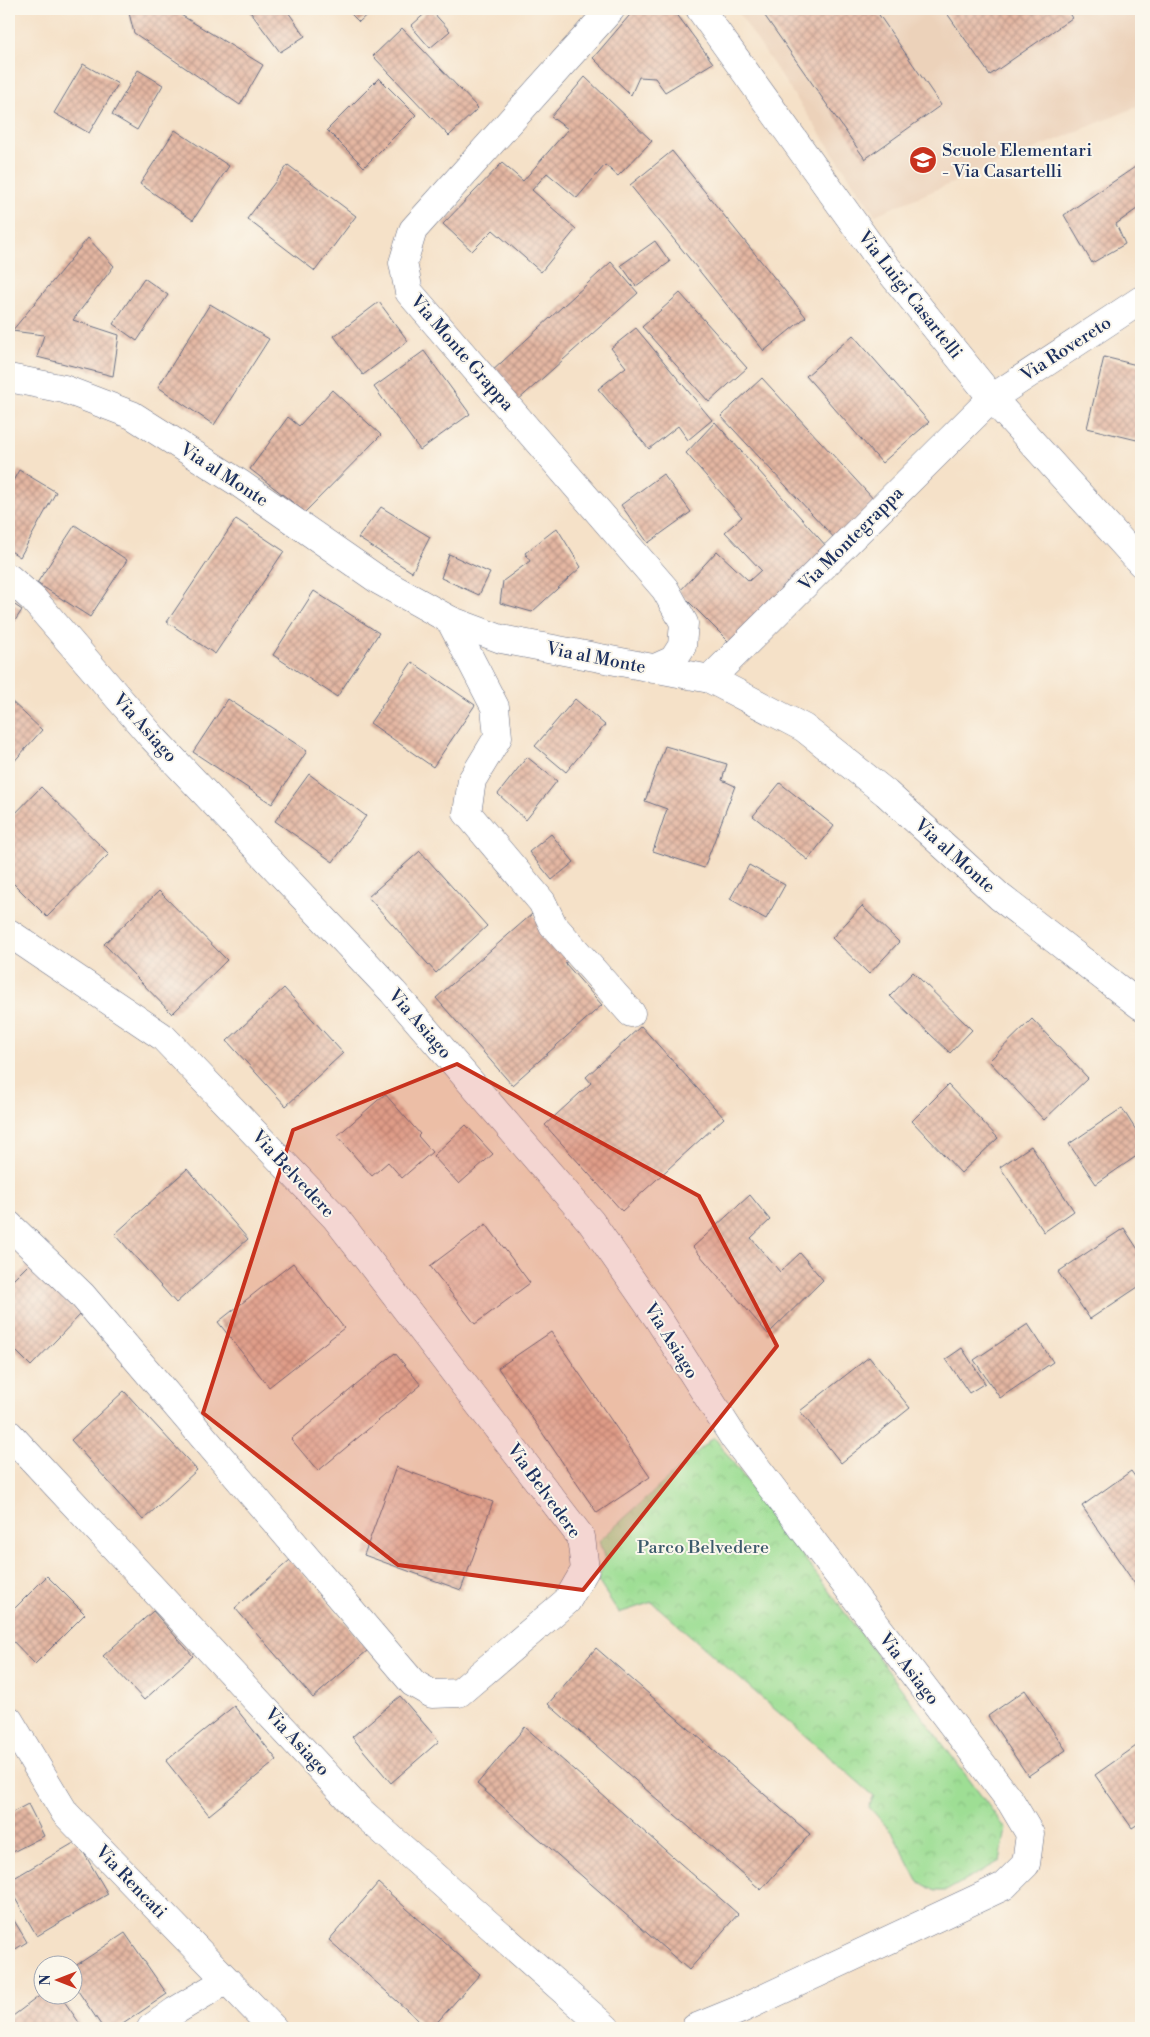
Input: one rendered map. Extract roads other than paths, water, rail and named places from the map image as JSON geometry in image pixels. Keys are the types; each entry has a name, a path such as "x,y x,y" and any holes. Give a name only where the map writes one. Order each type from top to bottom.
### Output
{"street":[{"name":"Via Monte Grappa","path":"611,9 413,230 403,263 409,292 665,589 684,623 682,646 673,660 653,669"},
{"name":"Via Luigi Casartelli","path":"700,9 876,254 992,398 1141,563"},
{"name":"Via Rovereto","path":"992,398 1141,300"},
{"name":"Via al Monte","path":"9,378 64,389 132,415 239,483 380,581 450,620 501,639 710,679 804,728 886,794 1000,897 1141,1006"},
{"name":"Via Montegrappa","path":"710,679 992,398"},
{"name":"Via Asiago","path":"9,578 33,599 153,738 393,992 591,1222 657,1317 734,1438 1011,1802 1030,1834 1026,1864 1004,1886 739,2010 694,2028"},
{"path":"450,620 496,707 498,737 472,780 467,813 542,902 553,925 631,1013"},
{"name":"Via Belvedere","path":"9,933 163,1037 335,1218 582,1537 585,1570 567,1601 459,1693 432,1694 414,1683 82,1295 9,1225"},
{"name":"Via Asiago","path":"9,1434 358,1809 606,2028"},
{"name":"Via Rencati","path":"9,1720 66,1813 225,1981 273,2028"},
{"path":"151,2028 225,1981"}],"place":[{"name":"Scuole Elementari - Via Casartelli","path":"923,160"}],"park label":[{"name":"Parco Belvedere","path":"703,1547"}]}
